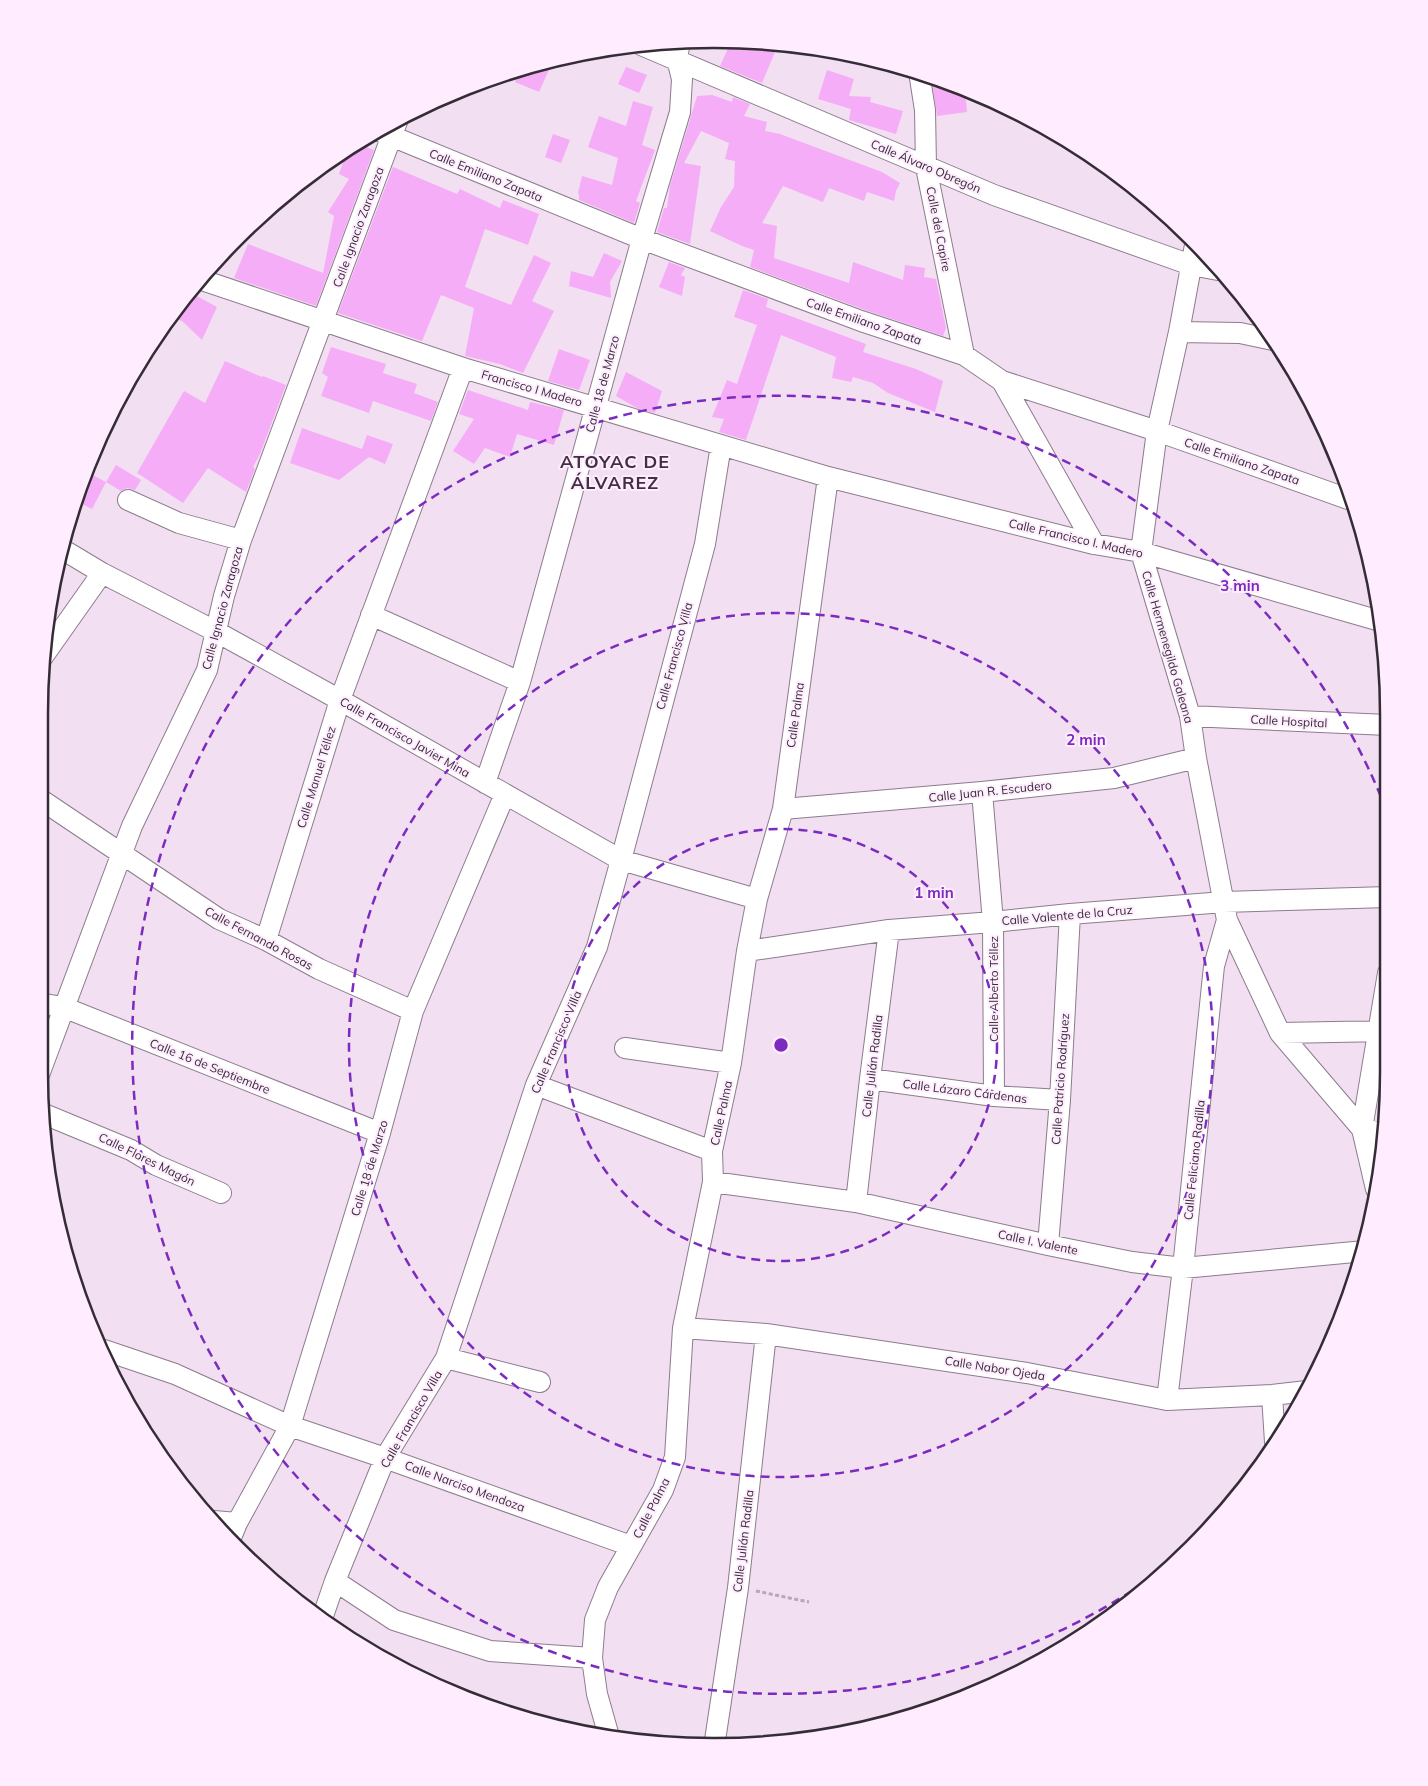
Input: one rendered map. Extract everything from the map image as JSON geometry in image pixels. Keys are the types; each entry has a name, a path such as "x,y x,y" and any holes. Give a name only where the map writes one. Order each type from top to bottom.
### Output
{"street":[{"name":"Calle Álvaro Obregón","path":"679,50 926,167 994,195 1190,265 1209,268"},
{"name":"Calle 18 de Marzo","path":"485,783 520,682 642,239 680,112 682,79 679,50"},
{"name":"Calle del Capire","path":"920,81 925,110 926,167 964,355"},
{"name":"Calle Emiliano Zapata","path":"393,131 642,239 861,321 964,355 1002,381 1158,431 1344,498"},
{"name":"Calle Ignacio Zaragoza","path":"48,1050 132,826 207,670 215,631 240,540 323,322 387,133"},
{"name":"Calle Hermenegildo Galeana","path":"1193,252 1158,431 1141,552 1190,716 1196,758 1225,911 1280,1033 1362,1129"},
{"path":"207,282 323,322"},
{"name":"Francisco I Madero","path":"323,322 462,368 828,477"},
{"path":"1179,332 1240,333 1264,338"},
{"name":"Calle Manuel Téllez","path":"266,940 340,700 462,368"},
{"path":"1002,381 1094,544"},
{"name":"Calle Francisco Villa","path":"324,1612 334,1581 385,1458 446,1358 536,1085 596,947 621,860 704,544 721,444"},
{"name":"Calle Francisco I. Madero","path":"828,477 1094,544 1141,552 1374,619"},
{"name":"Calle Palma","path":"607,1730 597,1694 592,1658 595,1620 608,1587 663,1490 674,1458 683,1328 713,1182 712,1151 731,1063 747,951 757,899 783,809 828,477"},
{"path":"128,500 179,523 240,540"},
{"name":"Calle Francisco Javier Mina","path":"67,553 340,700 621,860 757,899"},
{"path":"51,645 102,573"},
{"path":"371,614 520,682"},
{"name":"Calle Hospital","path":"1190,716 1380,725"},
{"name":"Calle Juan R. Escudero","path":"783,809 982,792 1114,778 1196,758"},
{"name":"Calle Alberto Téllez","path":"982,792 993,922 994,1096"},
{"name":"Calle 18 de Marzo","path":"233,1532 290,1426 380,1133 412,1011 505,794"},
{"name":"Calle Fernando Rosas","path":"48,804 219,920 266,940 319,969 412,1011"},
{"name":"Calle Valente de la Cruz","path":"747,951 889,930 1070,914 1225,911 1380,897"},
{"name":"Calle Feliciano Radilla","path":"1167,1400 1183,1268 1214,966 1225,911"},
{"name":"Calle Patricio Rodríguez","path":"1048,1245 1060,1100 1070,914"},
{"name":"Calle Julián Radilla","path":"856,1202 889,930"},
{"name":"Calle 16 de Septiembre","path":"48,1004 63,1007 380,1133"},
{"path":"1280,1033 1380,1031"},
{"path":"1373,1174 1362,1129 1380,1045"},
{"path":"625,1048 731,1063"},
{"name":"Calle Lázaro Cárdenas","path":"870,1079 994,1096 1060,1100"},
{"path":"536,1085 712,1151"},
{"name":"Calle Flores Magón","path":"49,1116 130,1150 156,1166 221,1193"},
{"path":"1362,1129 1378,1132"},
{"name":"Calle I. Valente","path":"713,1182 856,1202 1132,1262 1183,1268 1356,1252"},
{"name":"Calle Nabor Ojeda","path":"683,1328 766,1334 1028,1372 1167,1400 1298,1392"},
{"name":"Calle Julián Radilla","path":"715,1738 738,1588 766,1334"},
{"name":"Calle Narciso Mendoza","path":"109,1352 175,1374 290,1426 632,1546"},
{"path":"446,1358 540,1382"},
{"path":"1272,1395 1274,1432"},
{"path":"334,1581 394,1620 463,1643 490,1651 592,1658"}],"path":[{"path":"738,1588 809,1602"}],"building":[{"path":"728,48 758,49 775,52 762,83 720,66"},
{"path":"626,67 647,75 639,93 618,84"},
{"path":"550,68 539,92 515,82 517,78"},
{"path":"827,70 854,79 849,96 871,97 870,102 903,111 896,134 849,120 851,109 818,99"},
{"path":"932,85 966,97 967,112 937,116"},
{"path":"712,95 732,102 733,97 750,104 744,116 767,122 765,131 780,134 882,172 900,183 894,201 867,192 864,201 829,188 823,202 783,186 762,223 777,226 774,258 849,283 853,262 903,280 905,265 925,268 924,277 936,279 946,328 943,336 865,310 750,267 754,250 710,231 721,207 734,187 735,161 725,159 729,143 701,131 684,163 701,166 690,244 657,232 664,208 667,208 670,186 697,96"},
{"path":"633,101 653,107 642,145 655,150 636,201 640,203 634,223 579,200 578,193 582,176 612,185 618,158 588,147 599,116 626,126"},
{"path":"553,134 570,140 561,163 545,157"},
{"path":"365,147 374,150 316,306 234,278 248,244 323,273 334,216 328,212 349,179 339,174 344,160"},
{"path":"393,167 457,194 460,189 500,208 503,200 539,214 528,245 485,229 465,287 511,305 534,255 551,263 532,301 554,311 523,373 500,364 465,356 474,308 441,295 422,341 338,313"},
{"path":"604,253 622,261 610,282 611,298 569,286 571,271 593,277"},
{"path":"669,262 685,268 681,275 685,277 682,296 659,287"},
{"path":"743,290 768,299 766,307 866,344 863,352 916,369 943,381 935,412 888,393 873,383 853,377 851,382 832,378 836,357 781,335 746,440 719,432 724,419 712,417 727,380 737,384 757,325 734,317"},
{"path":"196,295 217,307 202,340 182,321 177,320"},
{"path":"331,347 386,364 383,373 417,384 414,393 438,402 431,421 373,401 369,413 321,396 328,377 322,373"},
{"path":"559,349 590,360 579,390 548,381"},
{"path":"225,361 286,385 260,454 253,467 255,469 246,492 208,468 183,503 137,473 184,391 205,403"},
{"path":"626,372 662,391 655,413 637,408 616,396"},
{"path":"468,390 528,410 530,402 564,410 554,445 517,434 510,457 485,448 474,464 453,451 474,419 459,414"},
{"path":"302,428 362,449 367,435 393,444 385,464 369,457 339,480 290,463"},
{"path":"116,465 141,480 135,490 127,488 121,491 106,482"},
{"path":"92,475 106,482 92,509 82,504"}],"district":[{"name":"ATOYAC DE ÁLVAREZ","path":"615,471"}]}
